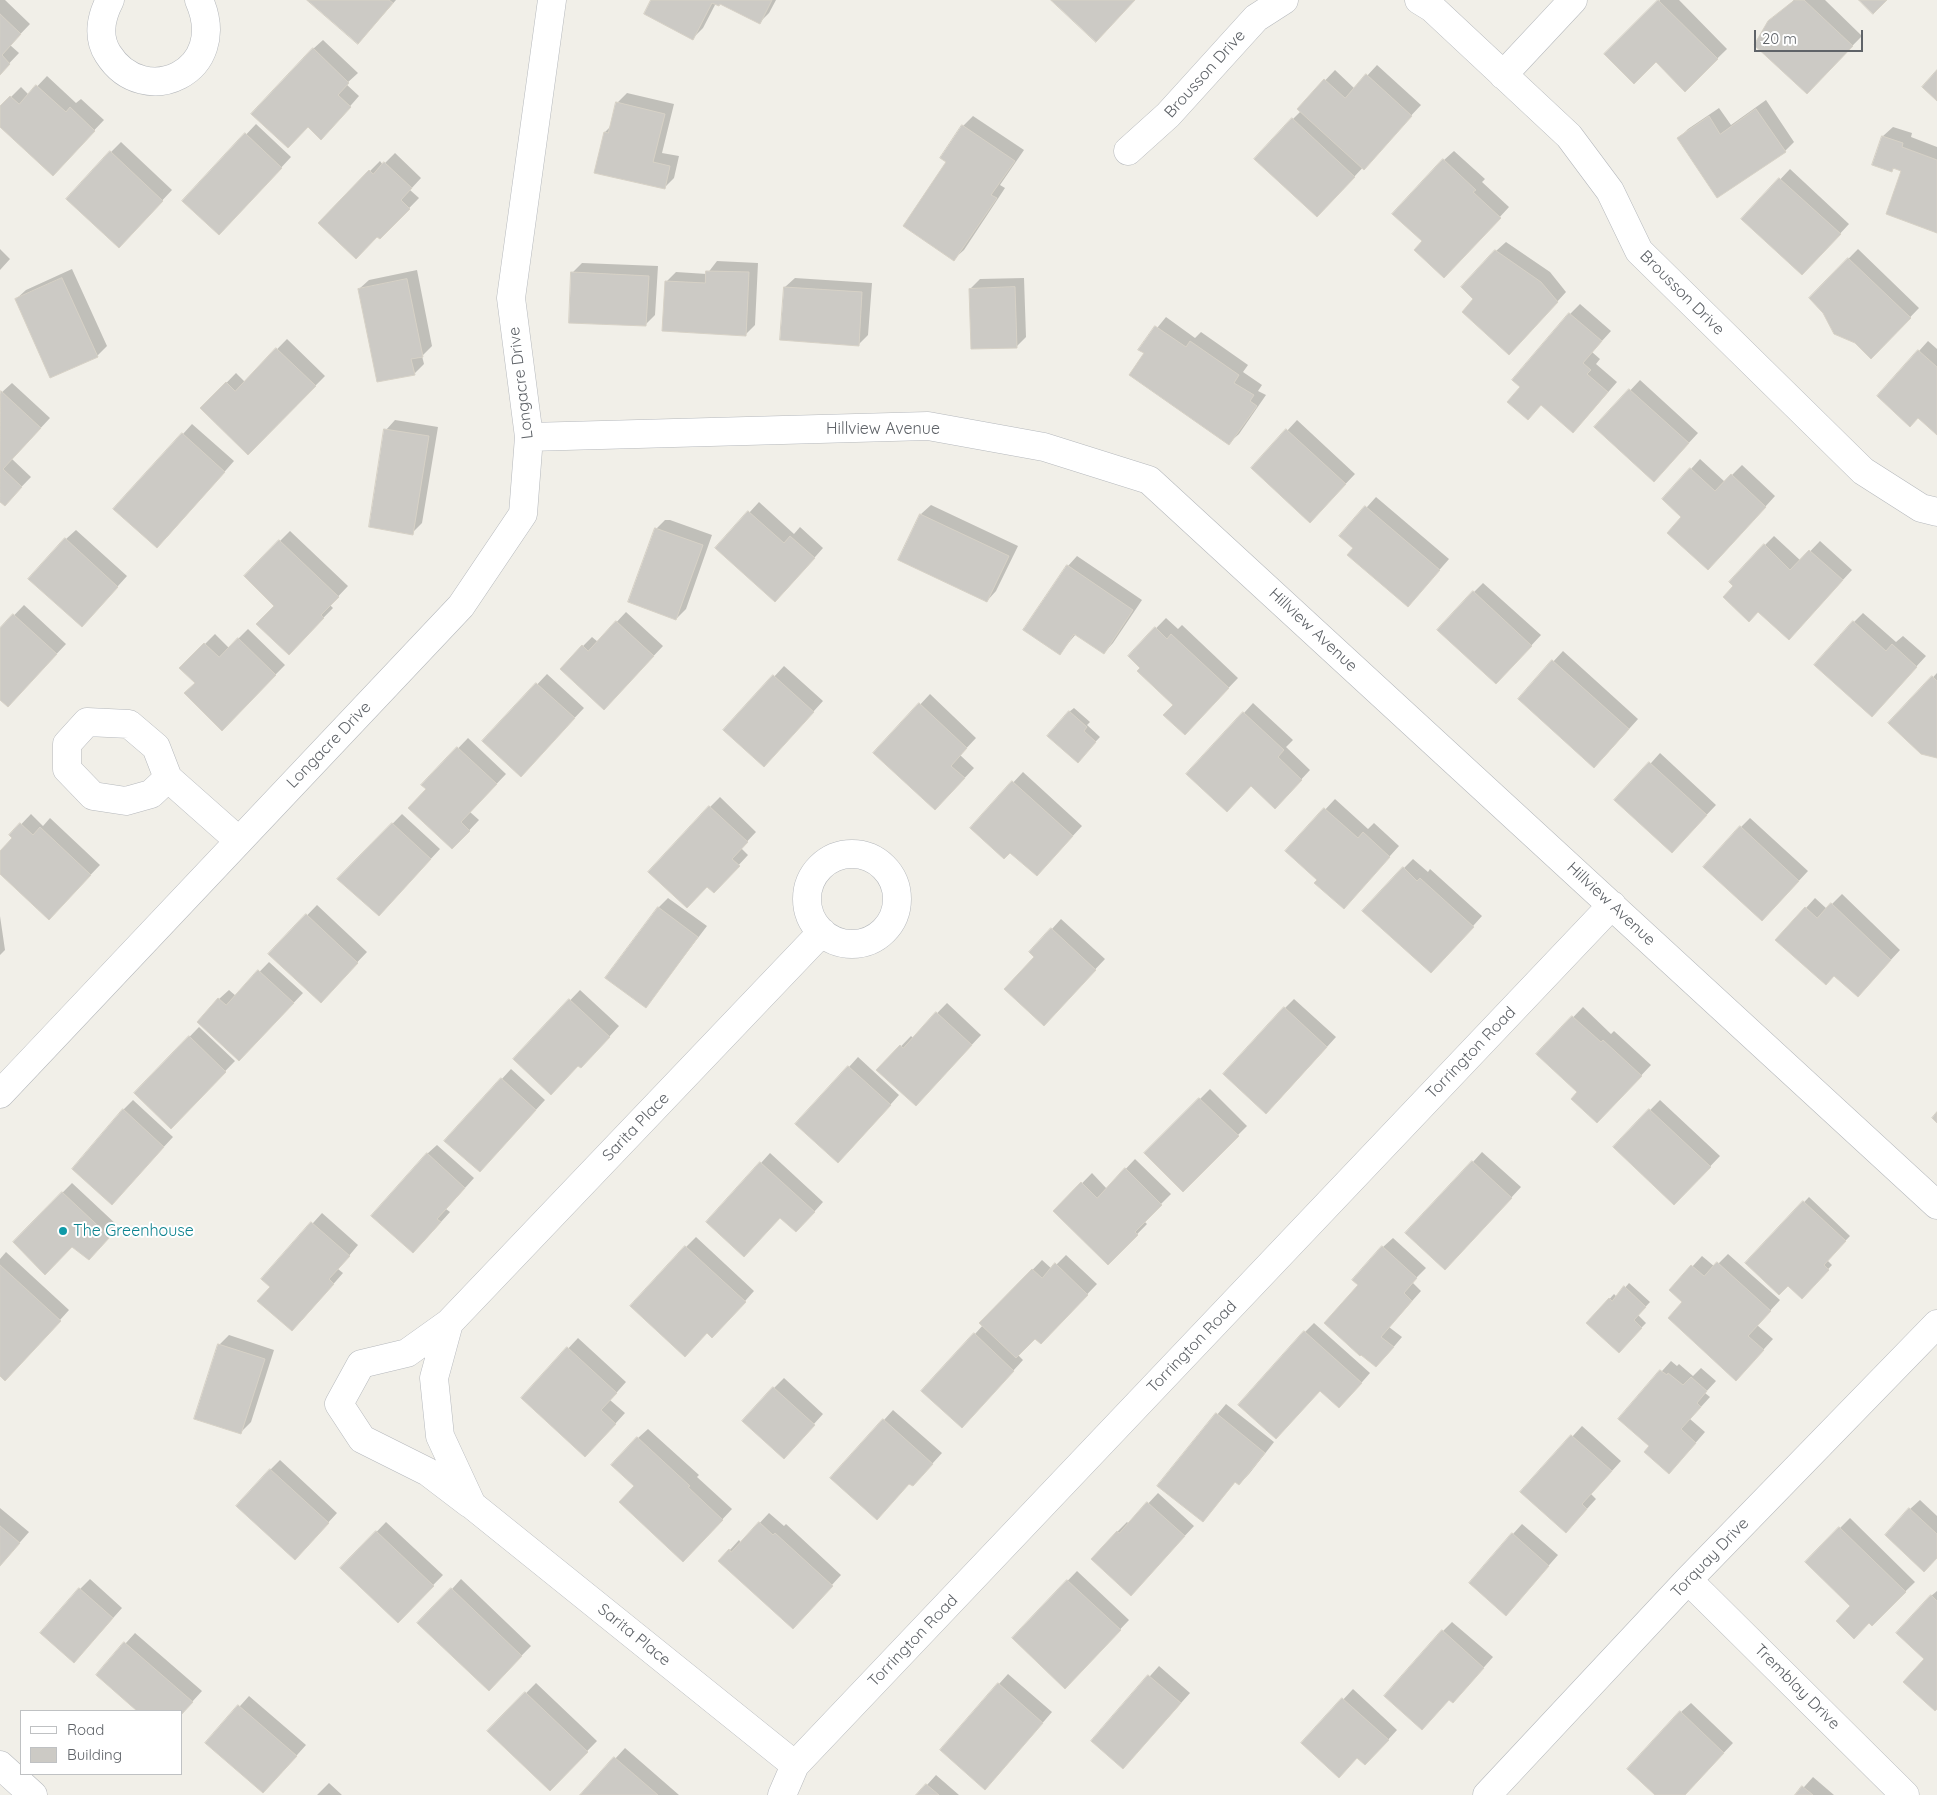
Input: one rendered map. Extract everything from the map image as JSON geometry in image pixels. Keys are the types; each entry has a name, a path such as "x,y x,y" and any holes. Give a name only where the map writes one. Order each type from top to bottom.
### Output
{"street":[{"path":"110,0 103,13 101,31 105,49 115,64 129,76 146,81 164,81 181,74 195,63 204,48 208,32 205,15 199,0"},
{"name":"Longacre Drive","path":"0,1094 461,606 523,514 529,437 511,298 552,0"},
{"name":"Brousson Drive","path":"1128,151 1168,115 1256,18 1284,0"},
{"name":"Brousson Drive","path":"1418,0 1432,8 1569,136 1610,190 1639,251 1863,471 1921,508 1937,512"},
{"path":"1503,76 1573,0"},
{"name":"Hillview Avenue","path":"529,437 928,426 1044,447 1149,480 1937,1205"},
{"path":"168,778 238,840"},
{"name":"Torrington Road","path":"782,1795 795,1765 1612,905"},
{"name":"Sarita Place","path":"795,1765 472,1505 428,1472 362,1439 339,1404 361,1364 407,1353 449,1322 822,932"},
{"name":"Sarita Place","path":"449,1322 434,1378 440,1436 472,1505"},
{"name":"Torquay Drive","path":"1487,1795 1688,1580 1937,1324"},
{"name":"Tremblay Drive","path":"1688,1580 1906,1795"},
{"path":"0,1766 33,1795"}],"building":[{"path":"307,0 389,0 393,3 358,44"},
{"path":"651,0 772,0 760,24 720,4 719,6 712,3 693,40 644,14"},
{"path":"1051,0 1135,0 1096,42"},
{"path":"1658,0 1718,59 1685,92 1656,62 1634,84 1604,54"},
{"path":"1795,0 1804,0 1853,46 1807,94 1754,45 1768,21"},
{"path":"1859,0 1887,0 1873,14"},
{"path":"0,14 21,34 2,55 10,64 0,75"},
{"path":"313,48 349,83 338,95 351,107 321,140 308,127 288,148 251,114"},
{"path":"1937,70 1937,101 1922,87"},
{"path":"1366,74 1412,116 1364,170 1297,109 1324,79 1345,98"},
{"path":"36,85 66,112 70,107 95,131 53,176 0,127 0,106 10,96 19,104"},
{"path":"616,102 665,114 653,162 670,166 665,189 594,173 604,132 608,133"},
{"path":"1756,109 1786,152 1717,198 1677,138 1709,116 1720,134"},
{"path":"1292,118 1355,177 1317,217 1254,159"},
{"path":"962,125 1015,161 991,195 997,198 954,261 903,226 946,162 940,158"},
{"path":"245,133 282,168 219,235 182,201"},
{"path":"1882,136 1903,143 1902,147 1937,160 1937,233 1886,214 1901,171 1893,168 1892,172 1872,165"},
{"path":"110,151 163,201 119,248 66,199"},
{"path":"1443,159 1476,190 1473,192 1501,218 1444,278 1414,250 1422,241 1392,214"},
{"path":"384,162 412,188 401,200 410,209 380,239 377,237 356,259 318,223 369,170 373,174"},
{"path":"1779,178 1841,234 1802,275 1741,219"},
{"path":"1495,250 1541,282 1558,302 1509,355 1462,312 1473,299 1461,287"},
{"path":"1848,258 1911,318 1871,359 1855,343 1834,334 1823,313 1809,298"},
{"path":"706,271 749,272 746,336 662,331 665,281 705,283"},
{"path":"571,272 649,276 646,326 569,323"},
{"path":"62,278 98,357 50,378 15,299"},
{"path":"407,279 423,357 411,359 415,375 377,382 358,289"},
{"path":"784,287 862,292 859,346 780,340"},
{"path":"1015,287 1017,348 971,349 969,289"},
{"path":"1569,313 1602,341 1583,363 1591,370 1587,374 1608,392 1573,433 1541,405 1528,420 1507,402 1520,387 1512,380"},
{"path":"1155,326 1186,347 1190,341 1239,375 1234,383 1254,395 1250,401 1257,406 1229,445 1129,375 1144,353 1138,350"},
{"path":"276,348 316,386 248,455 200,408 226,382 235,391"},
{"path":"1918,350 1937,367 1937,435 1918,418 1910,427 1877,396"},
{"path":"1629,389 1689,443 1654,482 1594,427"},
{"path":"1,391 41,428 3,469 22,487 5,506 0,502"},
{"path":"384,429 429,436 413,535 369,527"},
{"path":"1286,429 1346,484 1310,523 1251,468"},
{"path":"182,433 225,472 157,548 113,509"},
{"path":"1690,468 1715,491 1731,474 1766,507 1708,570 1667,533 1681,517 1662,499"},
{"path":"1365,506 1440,570 1408,607 1347,555 1353,548 1339,536"},
{"path":"748,511 784,543 790,536 815,558 775,602 715,548"},
{"path":"920,514 1009,556 987,602 898,560"},
{"path":"655,528 703,545 676,620 628,602"},
{"path":"65,538 118,587 82,627 28,579"},
{"path":"279,540 339,597 321,615 324,618 289,655 256,624 274,606 244,576"},
{"path":"1764,544 1790,570 1809,550 1843,580 1789,640 1758,612 1749,622 1723,597 1733,586 1729,582"},
{"path":"1067,565 1133,610 1104,654 1074,634 1060,655 1023,630"},
{"path":"1473,591 1532,646 1496,684 1437,630"},
{"path":"13,614 57,654 8,707 0,700 0,628"},
{"path":"616,621 654,656 604,710 560,669 582,645 588,651"},
{"path":"1853,621 1886,651 1892,644 1917,667 1872,717 1814,665"},
{"path":"1155,627 1167,639 1171,634 1229,688 1185,735 1163,715 1173,705 1137,671 1140,668 1128,656"},
{"path":"238,638 276,675 222,731 184,693 195,683 179,668 204,643 219,657"},
{"path":"1552,660 1629,729 1594,768 1518,699"},
{"path":"773,675 814,712 764,767 723,730"},
{"path":"1932,676 1937,681 1937,758 1921,754 1888,723"},
{"path":"536,683 575,718 521,777 482,741"},
{"path":"919,703 967,748 951,766 965,778 935,810 873,753"},
{"path":"1069,711 1087,727 1084,731 1096,742 1078,763 1047,736"},
{"path":"1243,712 1284,750 1278,757 1302,780 1275,809 1251,786 1227,812 1186,774"},
{"path":"457,747 497,784 461,822 470,831 452,849 408,808 426,789 421,785"},
{"path":"1649,762 1707,815 1672,853 1614,800"},
{"path":"1012,781 1073,836 1037,876 1010,853 1004,859 970,828"},
{"path":"709,806 748,842 732,859 740,866 714,893 707,887 687,908 648,872"},
{"path":"1324,808 1358,838 1363,832 1390,857 1344,909 1314,883 1317,880 1285,851"},
{"path":"20,823 33,835 40,827 91,875 49,920 0,874 0,851 12,838 9,835"},
{"path":"392,823 431,859 379,916 337,879"},
{"path":"1740,826 1799,881 1762,921 1703,867"},
{"path":"1403,867 1417,881 1420,878 1474,927 1431,973 1362,911"},
{"path":"1831,903 1891,960 1858,997 1834,976 1826,985 1775,940 1805,907 1817,918"},
{"path":"658,907 698,937 646,1008 605,978"},
{"path":"306,914 358,963 321,1003 268,954"},
{"path":"1051,928 1096,970 1044,1026 1004,989 1034,957 1029,952"},
{"path":"258,970 294,1003 239,1061 197,1022 218,998 226,1005"},
{"path":"569,999 610,1037 581,1068 578,1066 551,1095 513,1059"},
{"path":"1284,1007 1327,1047 1266,1114 1223,1074"},
{"path":"936,1012 972,1045 916,1106 876,1070 900,1045 903,1048"},
{"path":"1572,1016 1601,1042 1603,1040 1642,1076 1597,1123 1571,1099 1577,1092 1536,1054"},
{"path":"189,1036 226,1072 171,1129 134,1093"},
{"path":"848,1066 891,1105 838,1163 795,1124"},
{"path":"501,1078 536,1110 480,1172 444,1141"},
{"path":"1199,1098 1239,1136 1183,1192 1144,1153"},
{"path":"123,1109 164,1147 112,1205 72,1169"},
{"path":"1649,1109 1711,1167 1674,1205 1613,1147"},
{"path":"1937,1112 1937,1123 1932,1118"},
{"path":"427,1153 465,1188 437,1219 441,1222 413,1253 371,1216"},
{"path":"1472,1161 1512,1198 1445,1270 1405,1233"},
{"path":"760,1162 815,1212 796,1232 780,1218 744,1257 706,1222"},
{"path":"1125,1168 1162,1205 1135,1232 1138,1235 1108,1265 1053,1211 1081,1182 1097,1198"},
{"name":"The Greenhouse","path":"62,1192 110,1237 89,1260 72,1247 45,1275 13,1242"},
{"path":"1803,1201 1846,1241 1824,1265 1829,1270 1802,1299 1788,1286 1779,1295 1745,1263"},
{"path":"311,1222 350,1256 329,1279 334,1284 292,1331 257,1301 270,1287 261,1279"},
{"path":"685,1246 746,1302 712,1338 707,1333 685,1357 630,1306"},
{"path":"1382,1246 1417,1278 1404,1293 1412,1301 1381,1337 1394,1347 1376,1367 1360,1356 1324,1323 1358,1285 1352,1280"},
{"path":"1717,1262 1771,1311 1748,1336 1764,1350 1736,1381 1668,1318 1682,1302 1669,1290 1691,1265 1704,1276"},
{"path":"1055,1263 1088,1295 1041,1344 1035,1339 1016,1358 979,1323 1032,1269 1042,1278"},
{"path":"0,1265 61,1321 5,1381 0,1376"},
{"path":"1624,1286 1646,1307 1634,1320 1642,1328 1619,1353 1586,1323 1609,1298 1612,1301"},
{"path":"1304,1331 1362,1383 1339,1408 1320,1391 1276,1439 1238,1405"},
{"path":"974,1333 1014,1371 962,1428 921,1391"},
{"path":"218,1344 265,1359 241,1434 194,1419"},
{"path":"567,1347 617,1393 601,1410 616,1424 585,1457 521,1398"},
{"path":"1660,1370 1667,1375 1668,1373 1683,1385 1691,1377 1707,1391 1697,1403 1701,1407 1681,1429 1696,1443 1669,1474 1644,1452 1649,1446 1618,1419"},
{"path":"773,1387 815,1425 784,1459 742,1421"},
{"path":"1216,1413 1265,1453 1239,1485 1235,1482 1203,1522 1157,1486"},
{"path":"883,1419 933,1464 913,1486 909,1484 877,1520 830,1478"},
{"path":"1571,1435 1612,1471 1582,1504 1587,1509 1566,1533 1520,1492"},
{"path":"637,1437 690,1486 688,1487 723,1520 683,1562 619,1502 634,1486 611,1465"},
{"path":"270,1469 329,1523 295,1560 236,1506"},
{"path":"1147,1502 1185,1536 1131,1596 1091,1559 1117,1531 1119,1533"},
{"path":"1909,1508 1937,1534 1937,1558 1924,1572 1885,1535"},
{"path":"759,1522 773,1535 775,1533 833,1586 793,1629 718,1561 729,1549 731,1552"},
{"path":"0,1526 20,1543 0,1566"},
{"path":"1839,1527 1906,1592 1872,1626 1869,1623 1854,1639 1836,1621 1850,1606 1805,1562"},
{"path":"376,1531 434,1586 398,1623 340,1568"},
{"path":"1512,1533 1549,1566 1506,1616 1469,1583"},
{"path":"1067,1580 1121,1630 1065,1689 1012,1638"},
{"path":"79,1588 113,1618 74,1663 40,1633"},
{"path":"451,1588 522,1656 489,1691 417,1623"},
{"path":"1931,1595 1937,1601 1937,1709 1935,1711 1903,1682 1924,1659 1896,1633"},
{"path":"1442,1630 1484,1668 1453,1703 1449,1700 1422,1730 1384,1696"},
{"path":"124,1642 193,1702 182,1714 182,1710 136,1710 96,1675"},
{"path":"1148,1675 1181,1703 1123,1769 1091,1741"},
{"path":"998,1683 1043,1723 985,1790 940,1750"},
{"path":"525,1692 588,1752 550,1791 487,1731"},
{"path":"1342,1698 1389,1740 1365,1765 1357,1758 1339,1778 1301,1743"},
{"path":"238,1705 297,1756 263,1793 205,1743"},
{"path":"1680,1711 1724,1753 1685,1795 1655,1795 1627,1769"},
{"path":"614,1757 658,1795 580,1795"},
{"path":"926,1784 939,1795 916,1795"},
{"path":"1802,1786 1813,1795 1795,1795"}],"place":[{"name":"The Greenhouse","path":"63,1231"}]}
